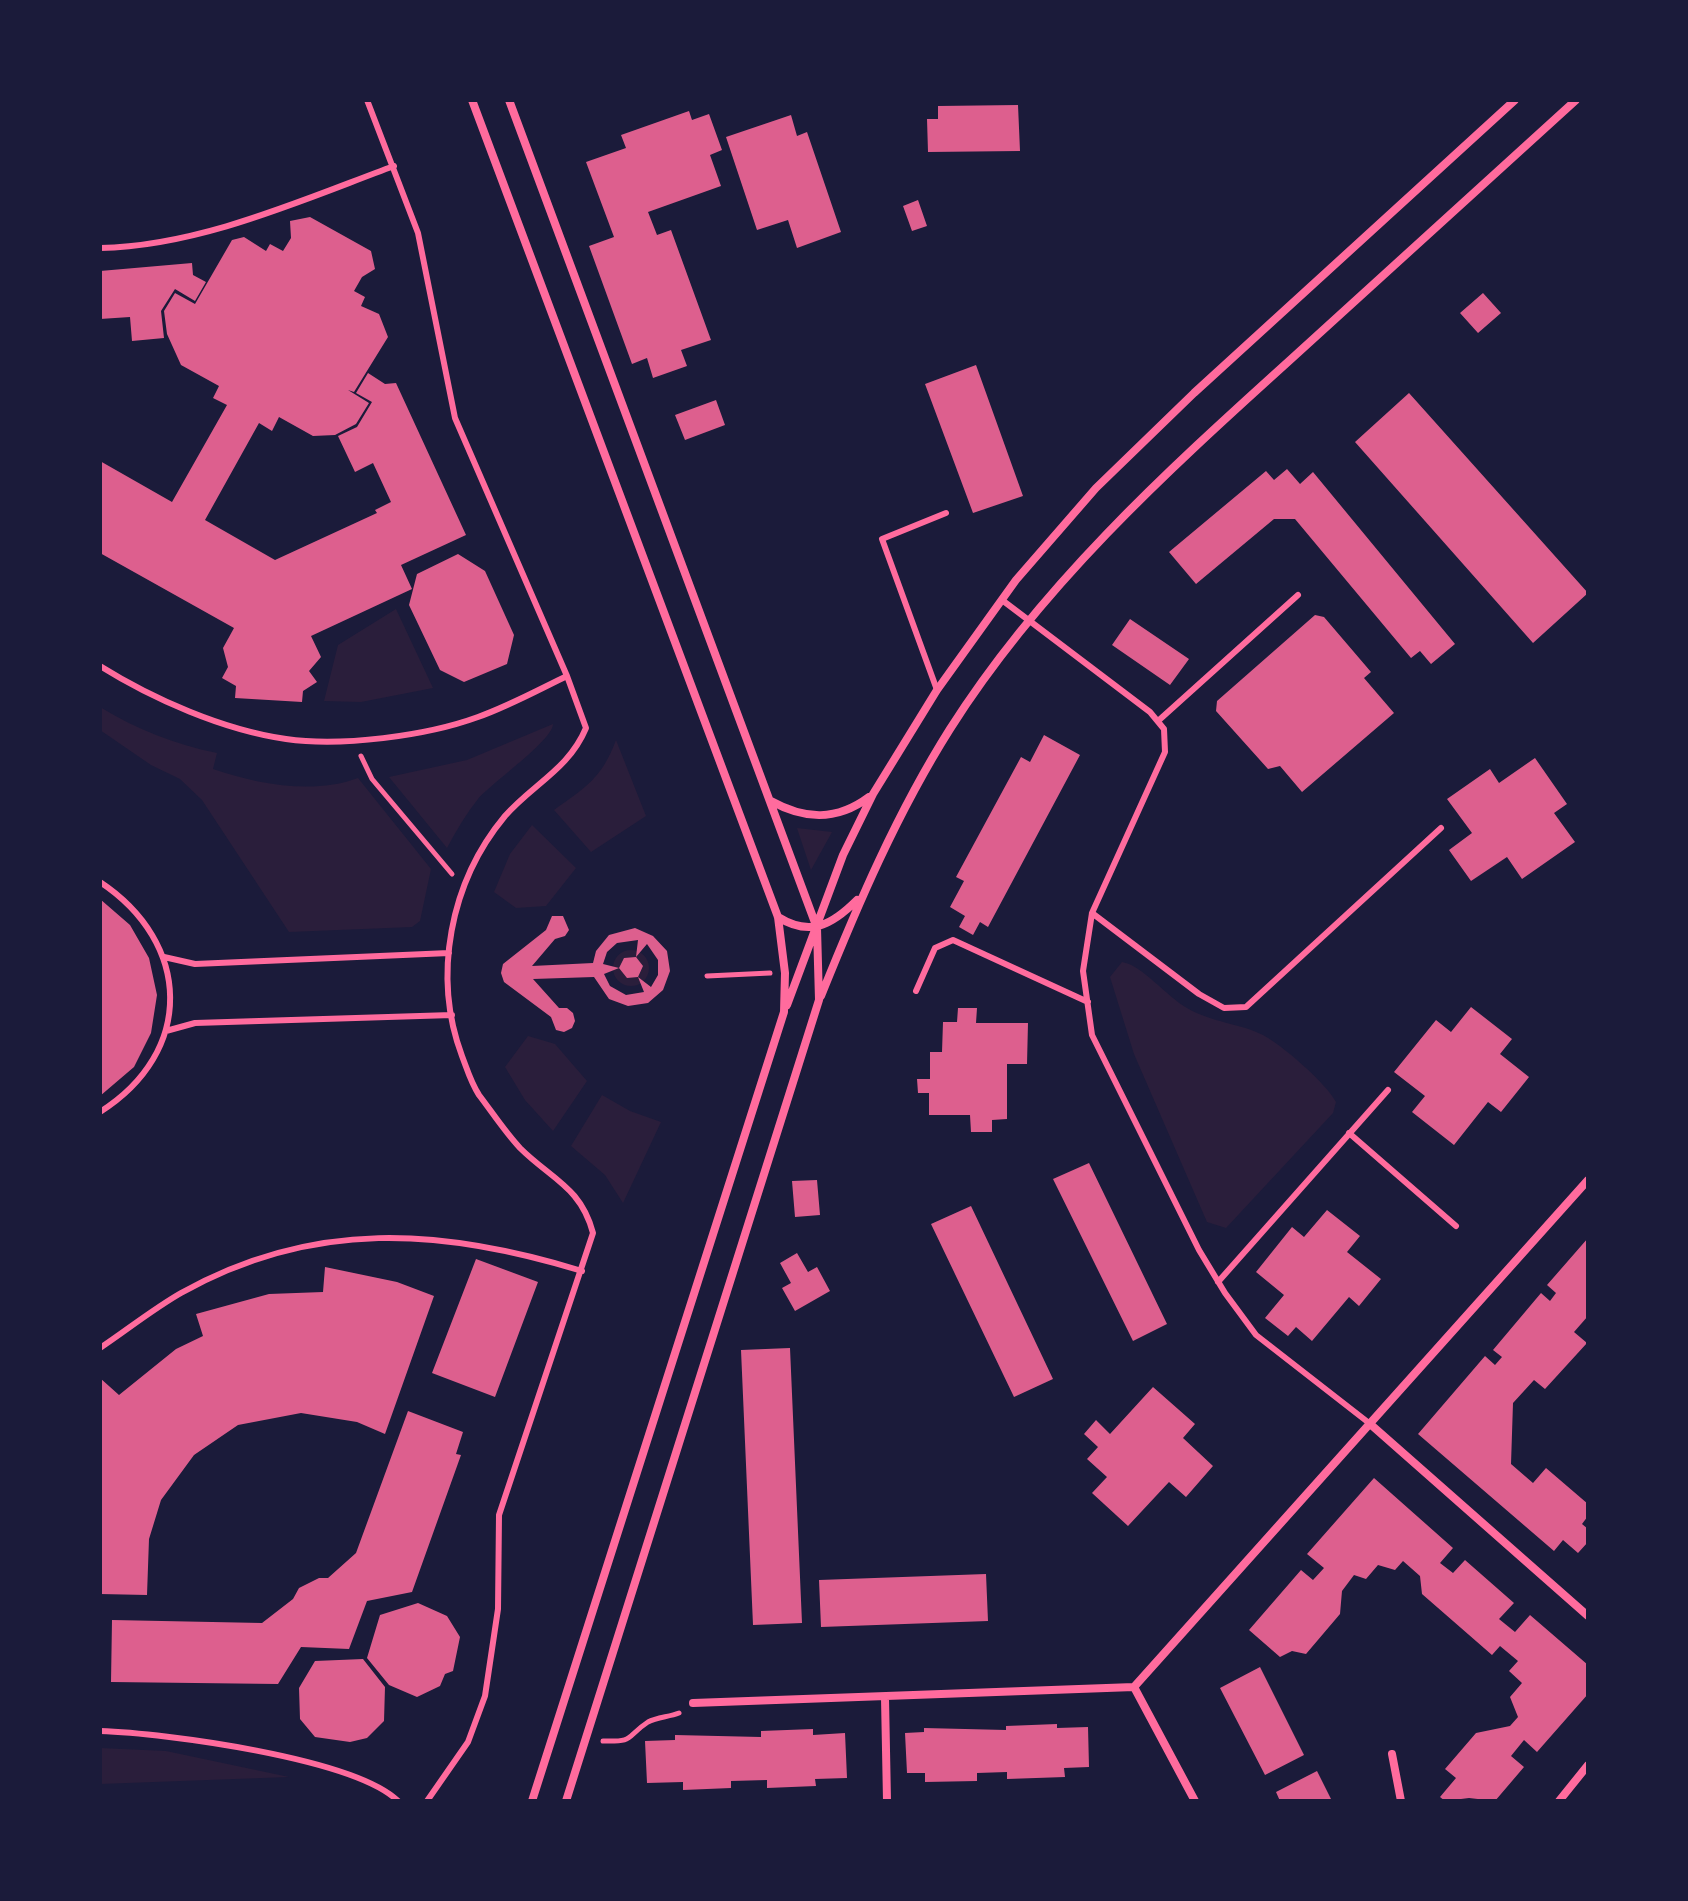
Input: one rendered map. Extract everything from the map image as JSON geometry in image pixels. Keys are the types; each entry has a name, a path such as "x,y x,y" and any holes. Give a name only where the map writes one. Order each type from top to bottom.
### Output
{"street":[{"path":"472,100 778,917 785,973 784,1012"},
{"path":"509,100 817,928 819,1000"},
{"path":"532,1801 784,1012 843,855 873,794 937,690 1002,600 1096,488 1194,393 1515,100"},
{"path":"566,1801 819,1000 862,894 896,823 951,728 1069,570 1204,438 1576,100"},
{"path":"770,801 790,812 812,817 834,815 855,807 873,794"},
{"path":"778,917 799,928 817,928 834,922 862,894"},
{"path":"693,1703 1134,1687 1588,1180"},
{"path":"1369,1423 1586,1611"},
{"path":"1134,1687 1195,1801"},
{"path":"885,1698 887,1801"},
{"path":"1392,1754 1401,1801"},
{"path":"1559,1801 1588,1765"}],"lane":[{"path":"367,100 418,233 455,418 567,676 586,728 576,751 506,815 478,853 451,923 449,953 454,1033 475,1089 519,1147 586,1208 593,1233 499,1515 496,1553 498,1609 485,1696 468,1742 427,1801"},
{"path":"100,248 127,247 210,229 394,166"},
{"path":"937,690 882,539 946,513"},
{"path":"1158,721 1298,595"},
{"path":"1002,600 1158,721 1164,729 1165,752 1092,913 1083,971 1092,1035 1218,1282 1256,1335 1369,1423"},
{"path":"100,666 128,684 218,721 286,739 354,740 421,731 477,718 567,676"},
{"path":"1092,913 1199,994 1224,1008 1246,1007 1441,828"},
{"path":"100,882 125,899 149,925 164,957 170,993 166,1031 150,1067 125,1096 100,1112"},
{"path":"916,991 935,948 953,940 1088,1002"},
{"path":"164,957 195,964 449,953"},
{"path":"166,1031 195,1023 452,1015"},
{"path":"1218,1282 1388,1090"},
{"path":"1349,1133 1456,1226"},
{"path":"100,1348 180,1293 258,1257 314,1242 411,1236 519,1252 582,1271"},
{"path":"100,1731 155,1732 351,1774 384,1788 398,1801"}],"path":[{"path":"354,740 372,779 463,887"},
{"path":"707,976 785,973"},
{"path":"599,1741 625,1741 636,1736 645,1724 681,1712 693,1703"}],"shaded area":[{"path":"396,609 433,688 361,702 324,701 338,645"},
{"path":"100,707 157,735 217,753 213,769 230,774 266,783 304,787 358,778 431,869 420,921 412,927 289,932 202,800 180,779 151,765 100,730"},
{"path":"553,724 533,750 478,799 447,848 389,777 467,760"},
{"path":"616,740 646,816 591,852 554,810 592,781 605,764"},
{"path":"532,825 576,868 546,906 516,908 494,892 510,854"},
{"path":"797,828 832,832 811,870"},
{"path":"631,950 644,955 649,968 644,981 631,986 618,981 613,968 618,955"},
{"path":"1122,962 1138,969 1187,1008 1271,1040 1314,1075 1336,1102 1333,1113 1226,1228 1207,1222 1134,1054 1110,977"},
{"path":"528,1036 555,1044 587,1081 553,1131 525,1100 505,1067"},
{"path":"602,1095 630,1111 661,1122 623,1203 605,1175 571,1146"},
{"path":"100,1748 166,1751 289,1777 100,1784"}],"building":[{"path":"1018,105 1020,151 928,152 927,119 938,119 938,106"},
{"path":"689,111 692,120 709,114 722,150 710,155 721,186 648,212 657,235 671,230 711,340 681,350 687,366 653,378 647,358 632,364 589,246 614,237 586,162 626,148 621,135"},
{"path":"791,115 797,136 807,132 841,232 797,248 788,220 757,230 726,137"},
{"path":"918,200 927,226 912,231 903,206"},
{"path":"310,217 371,251 375,269 362,277 354,291 365,297 361,306 379,314 388,337 354,392 348,390 369,403 356,424 335,435 313,436 279,417 272,431 259,423 205,520 275,560 377,513 375,510 391,502 373,463 355,472 338,436 357,427 372,402 356,393 368,373 385,384 396,383 466,535 401,565 412,589 311,636 321,657 309,671 317,682 303,691 302,702 235,698 236,686 222,678 228,667 223,648 234,628 100,553 100,461 172,502 227,405 213,398 219,386 181,365 167,334 164,311 175,293 195,304 232,240 244,237 266,251 270,244 283,251 291,238 290,221"},
{"path":"192,263 193,275 206,282 195,301 175,289 161,311 164,338 132,341 130,317 100,319 100,271"},
{"path":"1483,293 1501,313 1478,333 1460,313"},
{"path":"976,365 1023,496 973,513 925,384"},
{"path":"1409,393 1588,593 1533,643 1355,442"},
{"path":"716,400 725,425 685,440 675,415"},
{"path":"1287,469 1300,484 1313,472 1455,644 1431,664 1420,651 1411,658 1295,519 1274,519 1196,584 1169,552 1266,471 1274,480"},
{"path":"458,554 485,571 514,635 507,664 464,682 440,670 409,605 417,574"},
{"path":"1315,615 1324,617 1371,672 1364,678 1394,713 1302,792 1280,766 1268,769 1216,711 1217,701"},
{"path":"1130,619 1189,659 1170,685 1112,645"},
{"path":"1044,735 1080,755 988,927 980,922 973,935 959,927 965,916 950,907 964,881 956,877 1021,757 1030,762"},
{"path":"1535,758 1567,804 1554,813 1575,842 1522,879 1507,857 1471,881 1449,850 1472,833 1447,799 1490,769 1499,783"},
{"path":"100,899 130,925 149,958 157,995 151,1033 134,1067 100,1096"},
{"path":"552,916 563,916 569,930 565,936 555,939 532,966 593,963 596,951 609,935 635,928 653,936 667,951 670,971 663,990 648,1003 628,1006 609,999 594,977 533,979 559,1008 567,1008 573,1013 575,1021 572,1028 564,1032 556,1030 551,1017 504,982 501,973 503,964 546,930","holes":["638,940 636,957 647,944 658,960 658,975 651,987 638,977 644,992 626,995 610,986 604,974 619,968 603,964 607,952 617,943"]},
{"path":"636,957 643,966 638,977 627,978 619,968 624,958"},
{"path":"1471,1007 1512,1039 1500,1054 1529,1077 1501,1112 1488,1102 1454,1145 1412,1112 1425,1096 1394,1072 1436,1020 1451,1032"},
{"path":"958,1008 977,1008 976,1023 1028,1023 1027,1064 1007,1064 1007,1119 992,1120 992,1132 971,1132 970,1115 929,1115 929,1093 918,1093 917,1079 930,1079 930,1052 942,1052 943,1022 957,1022"},
{"path":"1089,1163 1167,1324 1133,1341 1053,1179"},
{"path":"817,1180 820,1215 795,1217 792,1181"},
{"path":"971,1206 1053,1379 1014,1397 931,1224"},
{"path":"1327,1210 1360,1236 1347,1252 1381,1279 1359,1306 1349,1297 1312,1341 1296,1327 1288,1336 1265,1318 1284,1295 1256,1272 1292,1227 1304,1237"},
{"path":"1588,1238 1588,1316 1574,1332 1587,1343 1545,1389 1534,1380 1513,1403 1511,1464 1533,1483 1546,1468 1588,1504 1588,1516 1582,1524 1588,1529 1588,1542 1578,1553 1563,1540 1554,1551 1418,1434 1485,1356 1495,1365 1502,1357 1493,1350 1541,1293 1550,1301 1556,1293 1547,1285"},
{"path":"797,1253 808,1272 817,1267 830,1291 795,1311 782,1288 791,1283 780,1263"},
{"path":"476,1259 538,1282 495,1397 432,1373"},
{"path":"325,1267 397,1282 434,1296 385,1434 357,1422 301,1413 238,1425 194,1455 161,1500 149,1539 147,1595 100,1594 100,1378 119,1395 176,1349 203,1336 196,1314 269,1294 323,1292"},
{"path":"790,1348 802,1623 753,1625 741,1350"},
{"path":"1153,1387 1195,1424 1183,1438 1213,1466 1186,1497 1169,1482 1128,1526 1092,1493 1107,1477 1087,1459 1098,1447 1084,1434 1096,1420 1110,1434"},
{"path":"408,1411 463,1432 456,1454 461,1455 412,1592 367,1601 349,1649 301,1647 278,1684 111,1682 112,1620 262,1623 293,1599 299,1588 319,1578 328,1578 356,1553"},
{"path":"1374,1478 1453,1548 1440,1563 1453,1573 1465,1560 1514,1603 1499,1619 1515,1632 1530,1615 1588,1665 1588,1694 1537,1752 1524,1740 1511,1756 1524,1767 1495,1801 1469,1798 1445,1801 1440,1797 1456,1778 1445,1769 1476,1733 1510,1726 1518,1717 1510,1697 1522,1683 1509,1671 1518,1661 1500,1646 1492,1655 1422,1594 1420,1576 1403,1561 1395,1570 1378,1565 1366,1579 1354,1575 1342,1591 1340,1614 1306,1654 1292,1651 1280,1657 1249,1630 1301,1570 1313,1580 1324,1568 1307,1554"},
{"path":"986,1574 988,1621 821,1627 819,1580"},
{"path":"418,1603 447,1616 460,1637 453,1671 445,1674 440,1686 417,1697 389,1685 367,1658 380,1615"},
{"path":"363,1659 385,1687 384,1721 367,1738 350,1742 315,1737 300,1719 299,1688 315,1661"},
{"path":"1260,1667 1304,1755 1265,1775 1220,1688"},
{"path":"1057,1724 1057,1728 1088,1727 1089,1767 1064,1768 1065,1777 1007,1779 1007,1772 977,1773 977,1781 925,1782 925,1773 907,1773 905,1733 924,1732 924,1728 1006,1730 1006,1726"},
{"path":"813,1729 813,1735 845,1733 847,1778 815,1779 816,1786 767,1788 767,1780 731,1781 731,1788 683,1790 683,1782 647,1783 645,1741 675,1740 675,1735 761,1737 761,1731"},
{"path":"1317,1771 1332,1801 1280,1801 1276,1792"}]}
